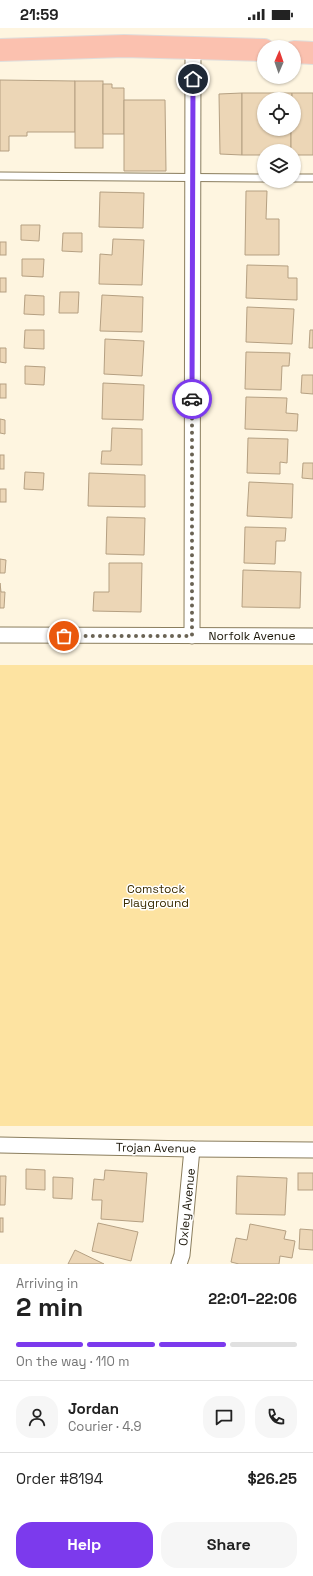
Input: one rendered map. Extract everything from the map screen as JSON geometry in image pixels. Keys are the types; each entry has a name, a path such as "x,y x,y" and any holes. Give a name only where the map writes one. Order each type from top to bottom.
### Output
{"highway":[{"path":"0,50 124,46 257,50"},
{"path":"301,52 313,53"}],"street":[{"path":"192,636 193,47"},
{"name":"Norfolk Avenue","path":"0,636 313,636"},
{"name":"Trojan Avenue","path":"0,1145 313,1150"},
{"name":"Oxley Avenue","path":"179,1264 182,1255 192,1149"}],"lane":[{"path":"0,176 257,178"},
{"path":"301,178 313,178"}],"green space":[{"name":"Comstock Playground","path":"0,665 313,665 313,1126 0,1126"}],"building":[{"path":"0,80 75,81 75,132 27,132 27,136 9,136 9,151 0,151"},
{"path":"75,81 103,81 103,148 75,148"},
{"path":"103,84 112,84 112,88 124,88 124,134 103,134"},
{"path":"242,93 242,155 220,154 219,94"},
{"path":"242,93 257,93 257,136 291,136 291,144 257,144 257,155 242,155"},
{"path":"301,93 313,93 313,155 301,155 301,144 291,144 291,136 301,136"},
{"path":"124,100 165,100 166,171 124,171"},
{"path":"246,191 267,191 266,219 279,219 279,255 245,255"},
{"path":"100,192 144,193 143,228 99,227"},
{"path":"21,225 40,225 39,241 21,240"},
{"path":"63,233 82,233 82,252 62,251"},
{"path":"113,239 144,240 142,285 99,284 100,254 112,255"},
{"path":"0,242 6,242 6,255 0,255"},
{"path":"22,259 44,259 43,277 22,276"},
{"path":"247,265 288,266 288,278 297,278 297,300 246,298"},
{"path":"0,278 6,278 6,292 0,292"},
{"path":"60,292 79,292 78,313 59,313"},
{"path":"25,295 44,296 44,315 24,314"},
{"path":"102,295 143,297 142,332 100,331"},
{"path":"247,307 294,309 292,344 246,342"},
{"path":"25,330 44,330 44,349 24,348"},
{"path":"310,330 313,330 313,348 309,348"},
{"path":"105,339 144,341 142,376 104,374"},
{"path":"0,348 6,348 6,363 0,362"},
{"path":"246,352 290,353 289,366 282,366 281,390 245,389"},
{"path":"25,366 45,367 44,385 25,384"},
{"path":"302,375 313,375 313,394 301,393"},
{"path":"103,383 144,385 143,420 102,419"},
{"path":"0,384 6,384 6,398 0,398"},
{"path":"246,397 287,398 286,413 298,414 297,431 245,429"},
{"path":"0,419 5,420 5,434 0,433"},
{"path":"112,428 142,429 142,465 101,464 102,451 111,451"},
{"path":"248,438 288,439 287,463 280,462 280,474 247,473"},
{"path":"0,455 4,455 4,469 0,469"},
{"path":"303,463 313,463 313,479 302,478"},
{"path":"25,472 44,473 43,490 24,489"},
{"path":"89,473 145,475 145,507 88,506"},
{"path":"249,482 293,484 292,518 247,516"},
{"path":"0,489 6,489 6,502 0,502"},
{"path":"107,517 145,518 144,555 106,554"},
{"path":"245,527 286,528 285,541 276,541 275,564 244,563"},
{"path":"0,559 6,560 5,573 0,573"},
{"path":"109,563 142,563 141,612 93,611 94,592 109,592"},
{"path":"243,570 301,572 300,608 242,607"},
{"path":"0,583 1,592 5,592 4,608 0,608"},
{"path":"26,1169 45,1170 45,1190 26,1189"},
{"path":"105,1170 147,1173 143,1222 101,1219 102,1200 92,1200 94,1179 104,1180"},
{"path":"298,1173 313,1173 313,1190 298,1190"},
{"path":"0,1176 6,1176 5,1205 0,1205"},
{"path":"237,1176 287,1178 285,1215 236,1214"},
{"path":"53,1177 73,1178 72,1199 53,1198"},
{"path":"0,1218 3,1218 3,1232 0,1232"},
{"path":"98,1223 138,1232 131,1261 92,1251"},
{"path":"250,1224 286,1231 284,1239 295,1241 292,1258 280,1256 279,1264 239,1264 231,1262 236,1238 247,1240"},
{"path":"300,1229 313,1230 313,1250 299,1249"},
{"path":"75,1250 104,1264 68,1264"}],"way so far":[{"path":"64,636 192,636 192,399"}],"route":[{"path":"192,399 193,79"}]}
